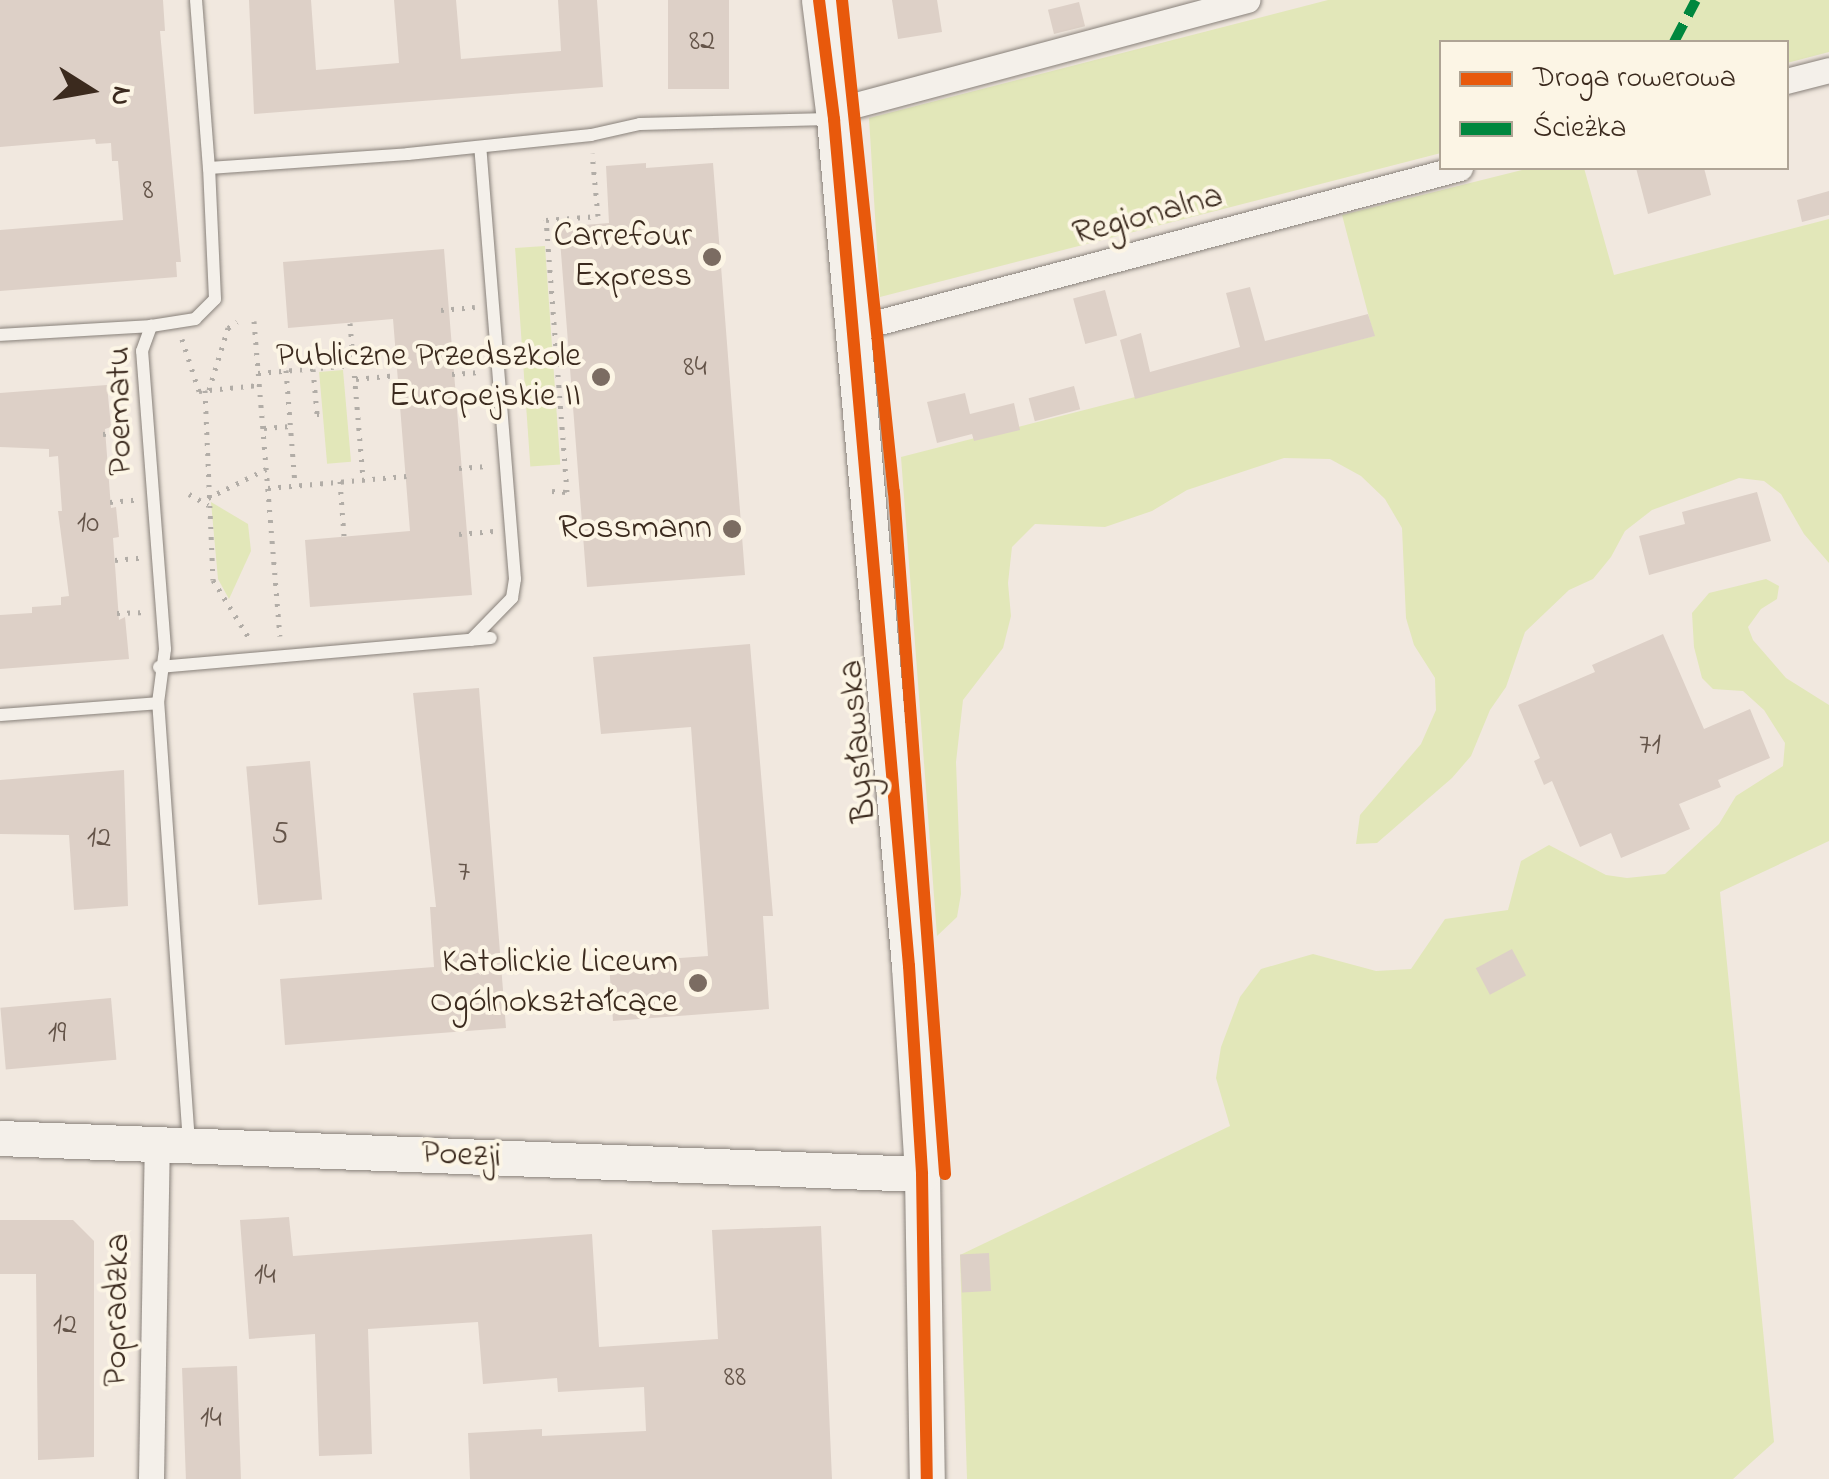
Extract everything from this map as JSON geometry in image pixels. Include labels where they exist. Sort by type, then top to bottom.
[{"type":"street","name":"Bysławska","points":[[819,0],[834,115],[909,966],[922,1174],[928,1479]]},
{"type":"street","points":[[834,115],[1248,0]]},
{"type":"street","points":[[1789,80],[1829,70]]},
{"type":"street","name":"Regionalna","points":[[854,330],[1453,170]]},
{"type":"street","name":"Poezji","points":[[0,1138],[922,1174]]},
{"type":"street","name":"Popradzka","points":[[151,1479],[173,1144]]},
{"type":"lane","name":"Poematu","points":[[173,1144],[158,703],[165,650],[142,351],[152,326],[195,319],[215,299],[196,0]]},
{"type":"lane","points":[[209,168],[591,135],[657,123],[745,125],[834,115]]},
{"type":"lane","points":[[471,640],[512,598],[516,579],[480,146]]},
{"type":"lane","points":[[0,335],[152,326]]},
{"type":"lane","points":[[160,667],[491,638]]},
{"type":"lane","points":[[0,715],[158,703]]},
{"type":"path","points":[[552,491],[567,492],[546,220],[598,216],[591,135]]},
{"type":"path","points":[[442,310],[493,306]]},
{"type":"path","points":[[254,320],[282,656]]},
{"type":"path","points":[[236,322],[228,328],[207,390],[208,502],[214,580],[262,658]]},
{"type":"path","points":[[350,323],[363,479]]},
{"type":"path","points":[[182,332],[183,352],[198,391],[259,384]]},
{"type":"path","points":[[258,373],[354,366]]},
{"type":"path","points":[[313,368],[316,414],[320,414]]},
{"type":"path","points":[[286,370],[295,485]]},
{"type":"path","points":[[355,379],[398,375]]},
{"type":"path","points":[[263,428],[291,426]]},
{"type":"path","points":[[104,434],[130,432]]},
{"type":"path","points":[[208,502],[266,469]]},
{"type":"path","points":[[268,488],[406,476]]},
{"type":"path","points":[[340,482],[344,536]]},
{"type":"path","points":[[189,494],[208,502]]},
{"type":"path","points":[[110,502],[135,500]]},
{"type":"path","points":[[459,534],[512,530]]},
{"type":"path","points":[[115,560],[140,558]]},
{"type":"path","points":[[117,614],[144,611]]},
{"type":"green space","points":[[1328,0],[1829,0],[1829,52],[1789,62],[1789,40],[1439,40],[1439,154],[880,297],[869,118]]},
{"type":"green space","points":[[1522,170],[1585,170],[1614,275],[1829,219],[1829,563],[1804,534],[1781,494],[1764,481],[1739,478],[1652,510],[1625,531],[1593,579],[1569,590],[1525,632],[1506,687],[1490,710],[1471,756],[1452,778],[1377,843],[1356,844],[1360,815],[1421,744],[1436,710],[1435,678],[1414,645],[1406,618],[1402,528],[1385,499],[1361,476],[1330,459],[1284,458],[1187,490],[1152,511],[1105,527],[1035,524],[1012,547],[1008,583],[1011,616],[1003,648],[963,700],[956,762],[961,894],[957,917],[937,936],[901,457],[1374,336],[1342,215]]},
{"type":"green space","points":[[545,246],[560,464],[530,467],[515,248]]},
{"type":"green space","points":[[343,370],[351,462],[327,464],[319,372]]},
{"type":"green space","points":[[211,502],[248,524],[251,551],[229,599],[218,579]]},
{"type":"green space","points":[[1766,579],[1779,586],[1777,599],[1761,609],[1748,627],[1753,640],[1786,678],[1829,705],[1829,841],[1720,892],[1774,1442],[1733,1479],[967,1479],[960,1255],[1230,1126],[1216,1078],[1221,1047],[1240,997],[1261,969],[1313,954],[1376,971],[1411,969],[1445,919],[1508,910],[1521,861],[1549,845],[1606,875],[1627,878],[1665,874],[1719,824],[1736,796],[1783,766],[1785,743],[1764,710],[1743,691],[1713,689],[1702,678],[1694,647],[1692,613],[1709,593]]},
{"type":"building","points":[[0,0],[163,0],[165,31],[160,31],[181,262],[176,262],[177,277],[0,291],[0,230],[123,220],[118,161],[112,161],[111,143],[96,144],[95,139],[0,147]]},
{"type":"building","points":[[249,0],[311,0],[316,70],[399,63],[394,0],[456,0],[461,59],[561,51],[558,0],[597,0],[603,87],[254,114]]},
{"type":"building","points":[[668,0],[729,0],[729,89],[668,89]]},
{"type":"building","points":[[892,0],[937,0],[942,32],[898,39]]},
{"type":"building","points":[[1079,2],[1085,26],[1054,34],[1048,10]]},
{"type":"building","points":[[646,163],[646,168],[713,163],[745,575],[587,587],[559,227],[609,223],[606,166]]},
{"type":"building","points":[[1637,170],[1705,170],[1711,195],[1648,214]]},
{"type":"building","points":[[1829,191],[1829,215],[1802,222],[1797,200]]},
{"type":"building","points":[[444,249],[472,595],[310,607],[305,540],[410,531],[393,319],[288,328],[283,262]]},
{"type":"building","points":[[1250,287],[1265,341],[1368,314],[1375,336],[1135,399],[1120,340],[1141,333],[1150,372],[1240,347],[1226,293]]},
{"type":"building","points":[[1105,290],[1117,335],[1085,344],[1073,299]]},
{"type":"building","points":[[107,385],[111,427],[105,429],[111,508],[116,507],[119,537],[113,538],[119,620],[125,617],[129,659],[0,669],[0,615],[32,613],[32,607],[61,605],[61,597],[69,596],[58,511],[62,511],[58,456],[49,457],[49,449],[0,447],[0,393]]},
{"type":"building","points":[[1074,386],[1080,409],[1035,421],[1029,398]]},
{"type":"building","points":[[965,393],[970,414],[1014,403],[1020,430],[974,441],[972,434],[937,443],[927,402]]},
{"type":"building","points":[[1757,492],[1771,541],[1649,575],[1639,536],[1685,524],[1682,512]]},
{"type":"building","points":[[1663,634],[1704,729],[1750,709],[1770,758],[1718,780],[1721,787],[1679,804],[1690,829],[1621,858],[1611,833],[1580,847],[1552,781],[1544,785],[1534,761],[1540,758],[1518,705],[1595,672],[1592,665]]},
{"type":"building","points":[[750,644],[773,916],[763,916],[769,1009],[613,1021],[609,963],[708,956],[691,727],[601,734],[593,657]]},
{"type":"building","points":[[479,688],[506,1028],[285,1045],[280,979],[434,967],[430,907],[436,907],[413,693]]},
{"type":"building","points":[[310,761],[322,899],[258,905],[246,767]]},
{"type":"building","points":[[124,770],[128,906],[74,910],[69,835],[0,834],[0,780]]},
{"type":"building","points":[[1512,949],[1526,975],[1490,995],[1476,968]]},
{"type":"building","points":[[111,998],[116,1060],[6,1069],[0,1008]]},
{"type":"building","points":[[289,1217],[293,1256],[592,1234],[599,1347],[718,1339],[712,1230],[821,1226],[832,1479],[470,1479],[468,1433],[542,1429],[542,1436],[646,1431],[644,1387],[558,1392],[557,1378],[483,1384],[478,1322],[368,1329],[372,1454],[319,1456],[315,1334],[249,1339],[240,1220]]},
{"type":"building","points":[[0,1220],[73,1220],[94,1241],[94,1457],[38,1460],[36,1274],[0,1274]]},
{"type":"building","points":[[989,1253],[991,1291],[962,1292],[960,1255]]},
{"type":"building","points":[[237,1366],[241,1479],[186,1479],[182,1368]]},
{"type":"marked path","points":[[1675,40],[1696,0]]},
{"type":"cycle path","points":[[819,0],[834,119],[909,966],[922,1174],[927,1479]]},
{"type":"cycle path","points":[[842,0],[894,492],[945,1174]]},
{"type":"place","name":"Carrefour Express","points":[[712,257]]},
{"type":"place","name":"Publiczne Przedszkole Europejskie II","points":[[601,377]]},
{"type":"place","name":"Rossmann","points":[[732,529]]},
{"type":"place","name":"Katolickie Liceum Ogólnokształcące","points":[[698,983]]}]
